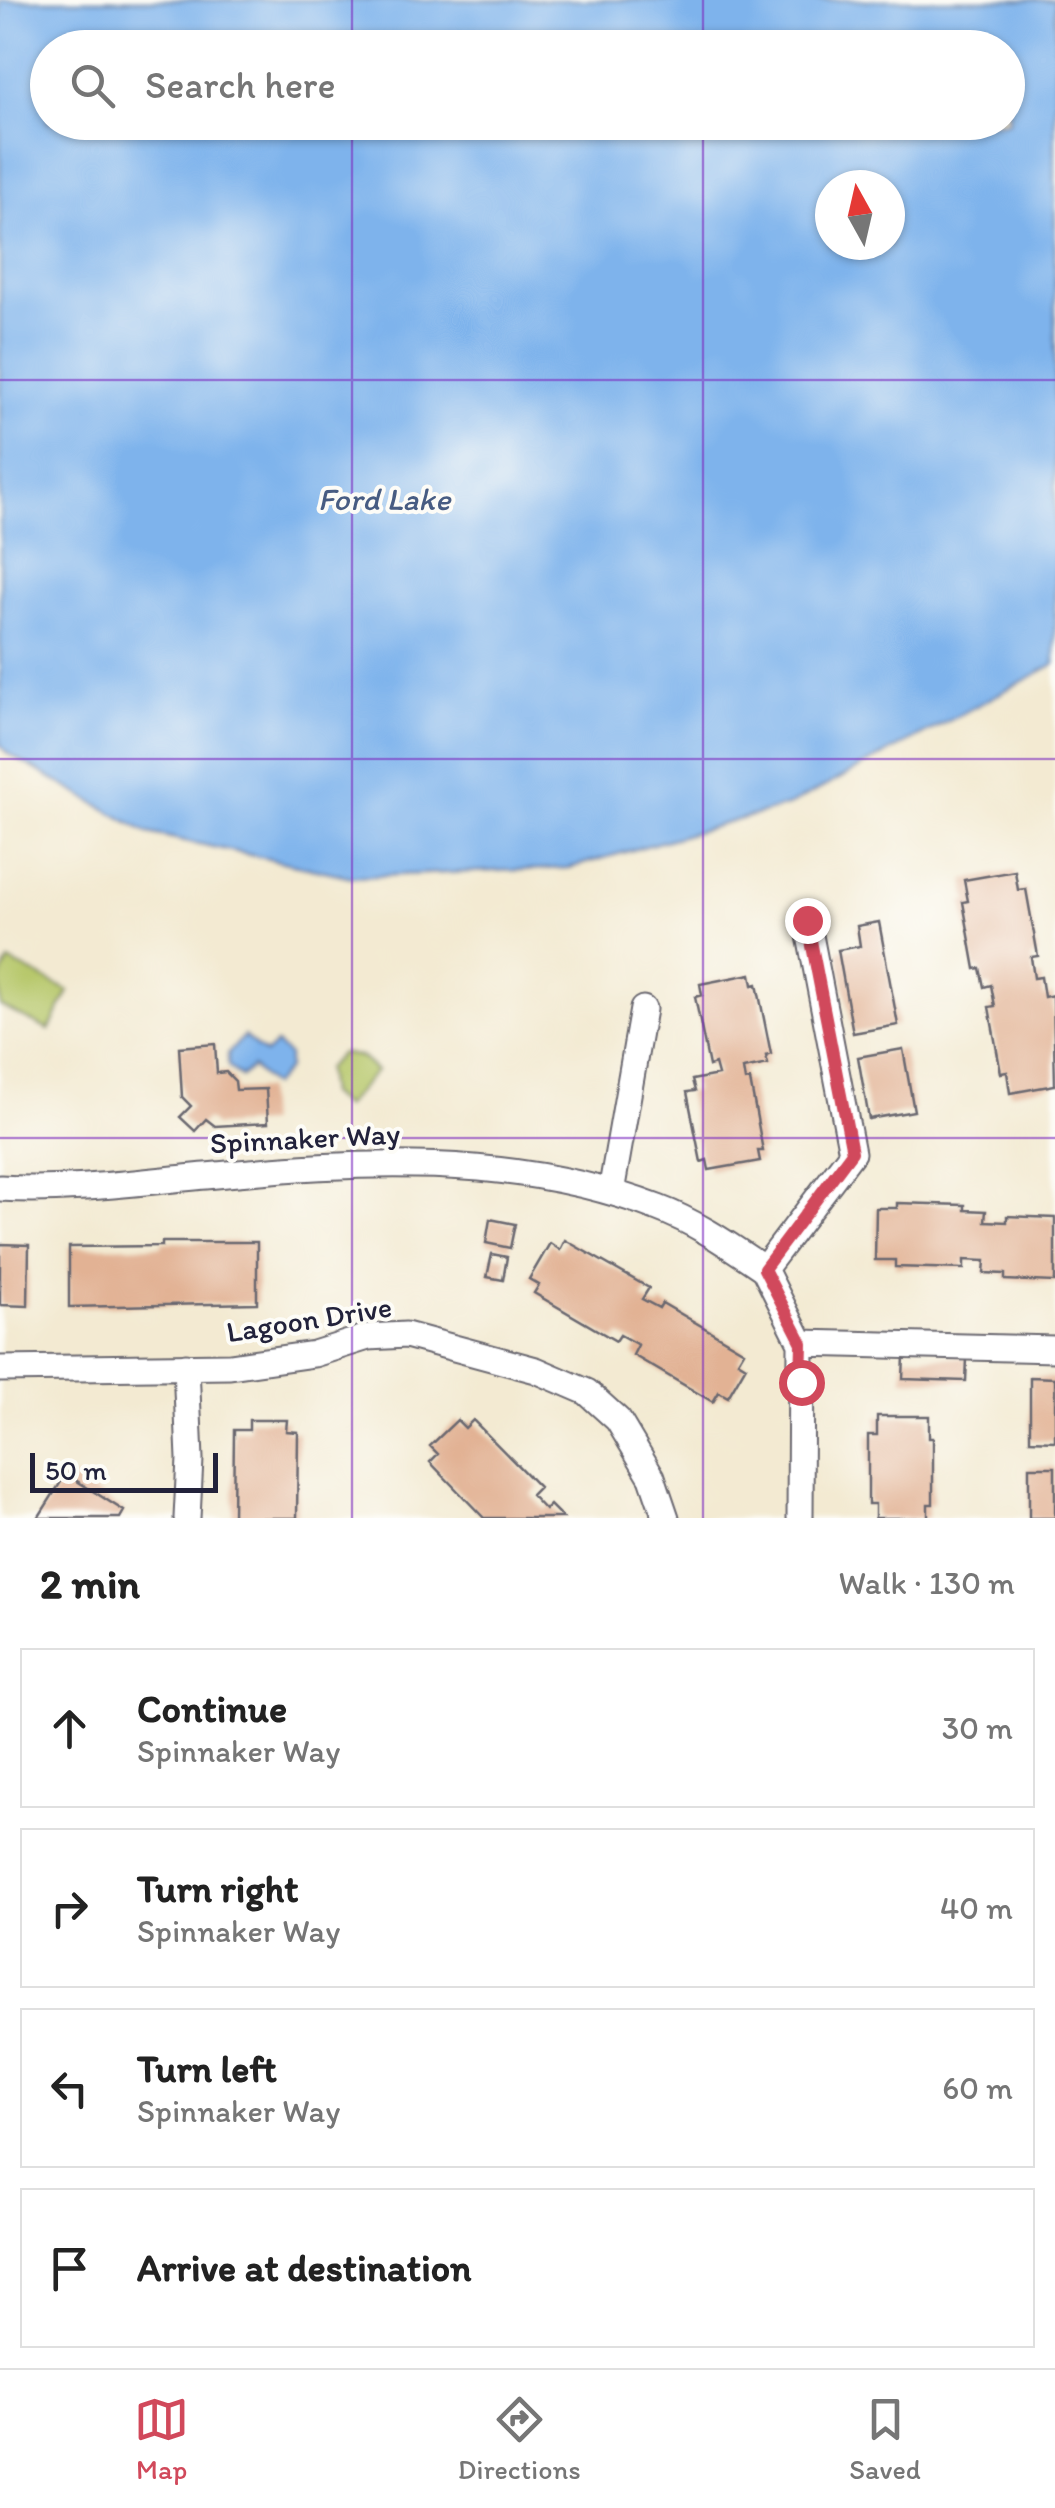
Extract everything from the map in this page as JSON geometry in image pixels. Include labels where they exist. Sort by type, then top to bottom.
[{"type":"street","points":[[764,1269],[852,1152],[807,920]]},
{"type":"street","points":[[611,1192],[644,1009]]},
{"type":"street","name":"Spinnaker Way","points":[[0,1188],[83,1188],[310,1166],[435,1163],[501,1168],[611,1192],[660,1208],[706,1231],[764,1269],[802,1343],[800,1518]]},
{"type":"street","name":"Lagoon Drive","points":[[0,1369],[230,1366],[314,1354],[368,1338],[406,1334],[536,1370],[587,1392],[618,1420],[652,1477],[666,1518]]},
{"type":"street","points":[[802,1343],[1055,1349]]},
{"type":"street","points":[[186,1366],[190,1459],[187,1518]]},
{"type":"green space","points":[[9,961],[69,991],[49,1030],[0,1006],[0,979]]},
{"type":"green space","points":[[341,1053],[361,1057],[376,1071],[344,1107],[329,1094],[326,1069]]},
{"type":"water","name":"Ford Lake","points":[[0,0],[1055,0],[1055,664],[790,805],[569,868],[352,877],[148,833],[7,753],[0,744]]},
{"type":"water","points":[[244,1036],[265,1054],[276,1044],[288,1055],[288,1068],[272,1086],[252,1067],[241,1077],[228,1066],[228,1054]]},
{"type":"building","points":[[1015,871],[1018,890],[1026,889],[1038,956],[1031,957],[1034,978],[1041,977],[1044,997],[1053,995],[1055,1085],[1010,1093],[1007,1072],[1001,1073],[989,1007],[995,1006],[991,985],[984,987],[980,968],[975,969],[963,902],[968,901],[964,880]]},
{"type":"building","points":[[879,922],[898,1025],[853,1033],[838,950],[860,946],[857,926]]},
{"type":"building","points":[[751,974],[753,985],[757,984],[771,1054],[766,1056],[768,1064],[743,1069],[745,1081],[750,1080],[763,1151],[758,1151],[760,1161],[709,1170],[707,1160],[701,1162],[687,1092],[695,1091],[692,1080],[718,1075],[715,1064],[709,1066],[695,997],[702,995],[700,984]]},
{"type":"building","points":[[215,1044],[217,1073],[226,1072],[235,1081],[236,1090],[266,1089],[268,1123],[215,1126],[206,1119],[195,1131],[180,1117],[191,1106],[182,1097],[179,1047]]},
{"type":"building","points":[[903,1049],[914,1111],[869,1119],[858,1057]]},
{"type":"building","points":[[897,1203],[965,1205],[965,1210],[986,1211],[985,1221],[1007,1222],[1007,1216],[1055,1218],[1055,1282],[1005,1280],[1005,1274],[984,1273],[985,1261],[964,1260],[964,1269],[895,1267],[895,1260],[875,1260],[876,1208],[897,1208]]},
{"type":"building","points":[[490,1219],[515,1224],[510,1248],[486,1243]]},
{"type":"building","points":[[565,1240],[649,1288],[642,1299],[659,1308],[662,1303],[744,1351],[738,1361],[746,1366],[728,1397],[719,1392],[713,1402],[633,1355],[638,1345],[620,1335],[616,1341],[534,1293],[539,1285],[529,1279],[550,1243],[560,1250]]},
{"type":"building","points":[[162,1242],[257,1242],[257,1303],[69,1307],[69,1247],[162,1246]]},
{"type":"building","points":[[0,1244],[29,1245],[28,1306],[0,1305]]},
{"type":"building","points":[[492,1254],[507,1257],[503,1280],[487,1277]]},
{"type":"building","points":[[904,1356],[967,1358],[966,1381],[903,1379]]},
{"type":"building","points":[[1030,1377],[1055,1378],[1055,1441],[1030,1440]]},
{"type":"building","points":[[877,1416],[929,1416],[933,1504],[928,1504],[928,1518],[875,1518],[875,1504],[868,1504],[868,1435],[877,1435]]},
{"type":"building","points":[[249,1420],[287,1420],[286,1431],[298,1432],[297,1518],[233,1518],[234,1430],[249,1430]]},
{"type":"building","points":[[457,1420],[465,1428],[473,1420],[539,1487],[531,1495],[545,1510],[550,1505],[563,1518],[484,1518],[430,1462],[438,1454],[430,1446]]},
{"type":"building","points":[[1029,1467],[1055,1467],[1055,1518],[1029,1518]]},
{"type":"building","points":[[66,1474],[124,1511],[120,1518],[38,1518]]},
{"type":"route","points":[[801,1382],[802,1343],[764,1269],[852,1152],[807,920]]}]
